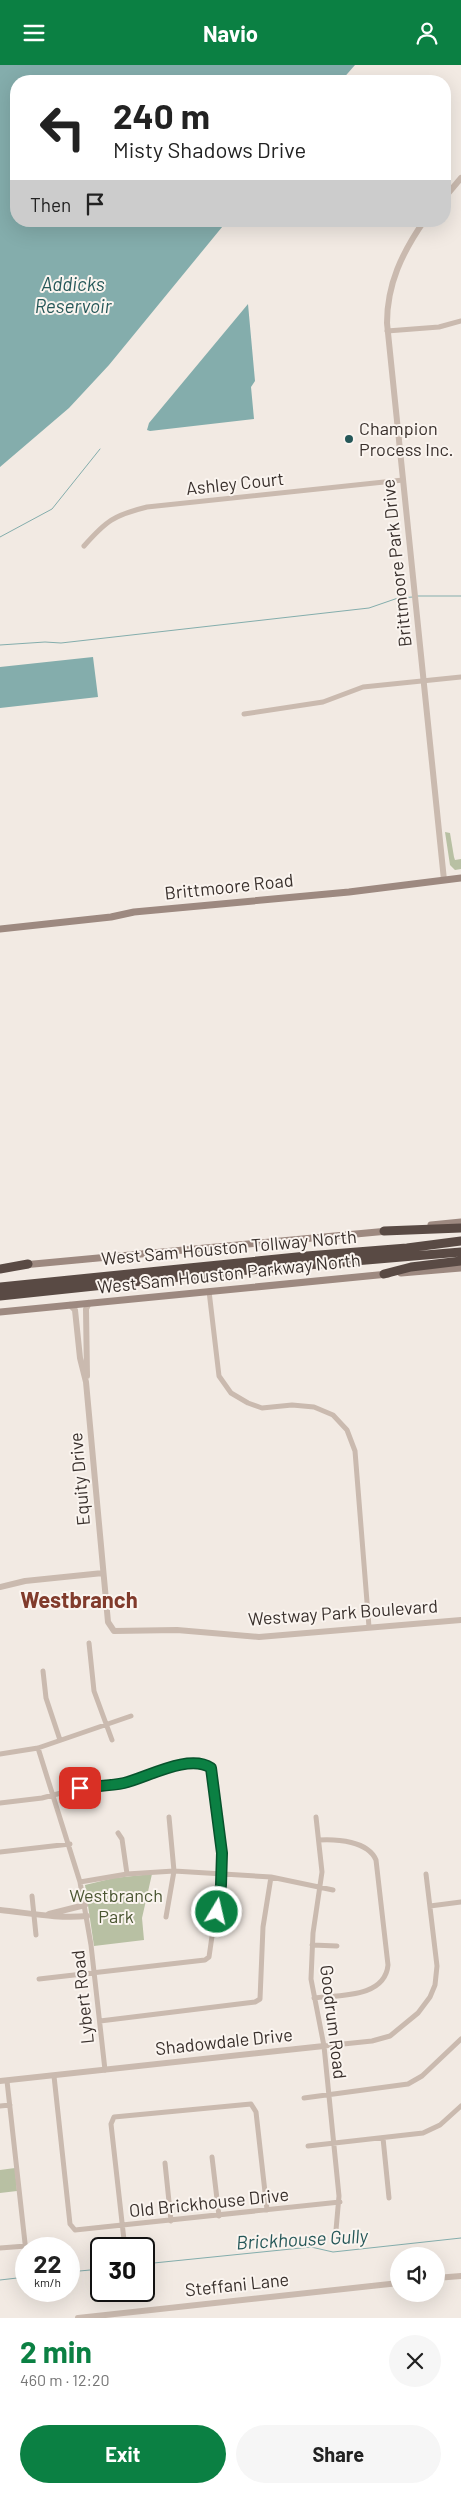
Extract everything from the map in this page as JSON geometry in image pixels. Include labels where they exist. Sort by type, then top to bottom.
[{"type":"highway","points":[[384,1231],[461,1228]]},
{"type":"highway","name":"West Sam Houston Tollway North","points":[[0,1287],[307,1256],[407,1248],[461,1241]]},
{"type":"highway","name":"West Sam Houston Tollway North","points":[[0,1296],[230,1271],[461,1252]]},
{"type":"highway","points":[[384,1274],[411,1267],[461,1261]]},
{"type":"highway","points":[[0,1268],[28,1264]]},
{"type":"main road","name":"Brittmoore Road","points":[[0,929],[111,917],[153,910],[461,878]]},
{"type":"main road","name":"West Sam Houston Parkway North","points":[[28,1264],[384,1231],[461,1222]]},
{"type":"main road","name":"West Sam Houston Parkway North","points":[[0,1312],[461,1268]]},
{"type":"street","points":[[451,190],[461,178]]},
{"type":"street","name":"Brittmoore Park Drive","points":[[420,227],[406,247],[393,279],[387,314],[402,480],[416,593],[444,880]]},
{"type":"street","points":[[388,331],[439,327],[461,321]]},
{"type":"street","name":"Ashley Court","points":[[84,546],[103,524],[123,513],[147,507],[402,480]]},
{"type":"street","points":[[244,714],[323,702],[362,687],[461,677]]},
{"type":"street","points":[[209,1291],[219,1376],[231,1393],[248,1403],[262,1408],[292,1405],[314,1407],[333,1415],[346,1430],[355,1451],[369,1627]]},
{"type":"street","name":"Equity Drive","points":[[86,1382],[88,1357],[86,1309],[89,1303]]},
{"type":"street","name":"Equity Drive","points":[[70,1305],[75,1310],[80,1358],[86,1382],[103,1573]]},
{"type":"street","points":[[2,1586],[25,1581],[103,1573]]},
{"type":"street","name":"Westway Park Boulevard","points":[[103,1573],[108,1621],[114,1631],[187,1631],[259,1637],[461,1620]]},
{"type":"street","points":[[89,1643],[94,1691],[112,1740]]},
{"type":"street","points":[[42,1671],[46,1698],[60,1740]]},
{"type":"street","points":[[0,1754],[38,1748],[131,1716]]},
{"type":"street","name":"Lybert Road","points":[[38,1748],[70,1843],[85,1905],[105,2069]]},
{"type":"street","points":[[0,1803],[53,1795],[80,1788],[125,1783],[170,1767],[198,1764],[211,1768],[222,1853],[221,1874],[209,1957],[205,1960],[39,1979]]},
{"type":"street","points":[[166,1917],[174,1871],[170,1817]]},
{"type":"street","name":"Goodrum Road","points":[[316,1817],[319,1839],[320,1888],[312,1945],[311,1979],[324,2047],[340,2203],[336,2230]]},
{"type":"street","points":[[118,1833],[122,1839],[127,1873]]},
{"type":"street","points":[[314,1998],[361,1993],[373,1988],[385,1976],[388,1965],[374,1854],[366,1847],[339,1840],[319,1839]]},
{"type":"street","points":[[0,1852],[70,1843]]},
{"type":"street","points":[[80,1882],[127,1873],[174,1871],[271,1877],[332,1890]]},
{"type":"street","points":[[426,1874],[430,1906],[461,1902]]},
{"type":"street","points":[[100,2021],[255,2002],[260,1999],[263,1927],[271,1877]]},
{"type":"street","points":[[32,1896],[36,1935]]},
{"type":"street","points":[[49,1914],[85,1905]]},
{"type":"street","name":"Shadowdale Drive","points":[[4,2081],[324,2047],[372,2041],[390,2036],[418,2013],[432,1993],[437,1966],[430,1906]]},
{"type":"street","points":[[0,1909],[49,1914],[59,1917],[87,1916]]},
{"type":"street","points":[[312,1945],[337,1946]]},
{"type":"street","points":[[304,2098],[408,2084],[422,2076],[461,2039]]},
{"type":"street","name":"Old Brickhouse Drive","points":[[54,2076],[70,2224],[75,2230],[81,2231],[340,2203]]},
{"type":"street","points":[[4,2081],[10,2105],[25,2237]]},
{"type":"street","points":[[123,2237],[112,2119],[248,2103],[253,2106],[256,2112],[267,2210]]},
{"type":"street","points":[[0,2106],[10,2105]]},
{"type":"street","points":[[308,2146],[423,2133],[432,2130],[461,2106]]},
{"type":"street","points":[[382,2138],[388,2198]]},
{"type":"street","points":[[212,2157],[219,2216]]},
{"type":"street","points":[[164,2163],[171,2221]]},
{"type":"street","points":[[0,2249],[15,2249]]},
{"type":"street","points":[[445,2277],[461,2276]]},
{"type":"street","name":"Steffani Lane","points":[[78,2318],[390,2284]]},
{"type":"green space","points":[[445,832],[450,833],[454,857],[455,860],[461,859],[461,869],[455,870],[450,865]]},
{"type":"green space","name":"Westbranch Park","points":[[152,1874],[142,1918],[144,1940],[94,1946],[85,1885],[114,1878]]},
{"type":"green space","points":[[15,2168],[17,2191],[0,2193],[0,2170]]},
{"type":"water","name":"Addicks Reservoir","points":[[0,65],[355,65],[346,75],[10,75],[10,227],[222,227],[109,365],[69,408],[0,467]]},
{"type":"water","points":[[248,304],[255,381],[251,387],[254,419],[147,430],[149,423]]},
{"type":"water","points":[[93,657],[98,697],[0,708],[0,667]]},
{"type":"waterway","points":[[0,537],[52,509],[100,449]]},
{"type":"waterway","points":[[417,596],[461,596]]},
{"type":"waterway","points":[[0,645],[45,642],[61,643],[369,608],[398,598],[413,597]]},
{"type":"waterway","name":"Brickhouse Gully","points":[[155,2263],[311,2247],[333,2252],[461,2238]]},
{"type":"waterway","name":"Brickhouse Gully","points":[[80,2271],[90,2270]]},
{"type":"waterway","name":"Brickhouse Gully","points":[[0,2280],[15,2278]]},
{"type":"place","name":"Champion Process Inc.","points":[[349,439]]},
{"type":"district","name":"Westbranch","points":[[79,1600]]},
{"type":"route","points":[[80,1788],[125,1783],[170,1767],[198,1764],[211,1768],[222,1853],[221,1885],[217,1912]]}]
